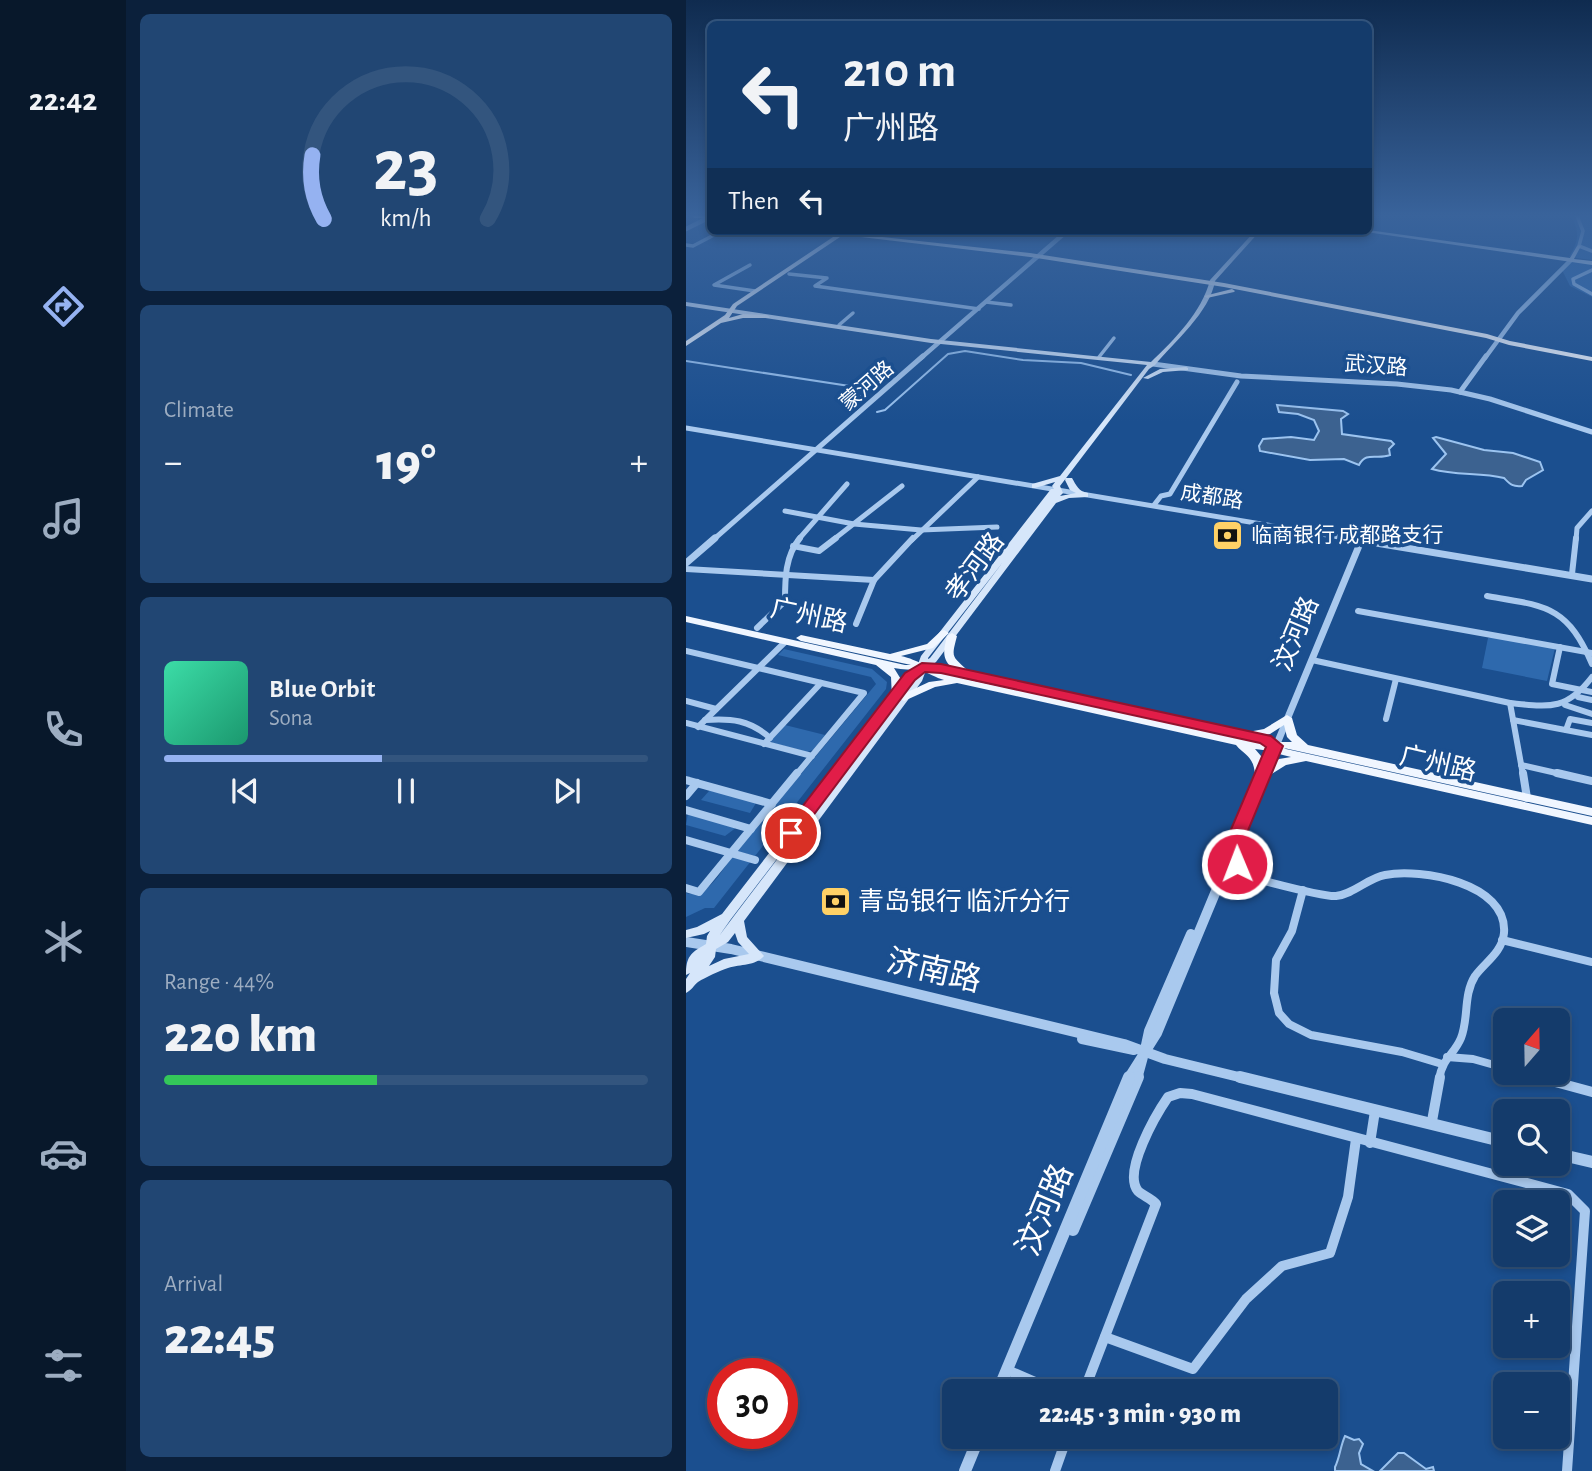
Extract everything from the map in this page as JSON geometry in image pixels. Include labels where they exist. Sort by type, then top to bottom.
[{"type":"highway","points":[[1192,285],[1205,295],[1244,292]]},
{"type":"highway","points":[[1214,285],[1498,340]]},
{"type":"highway","points":[[1214,285],[1592,358]]},
{"type":"main road","points":[[686,344],[765,285]]},
{"type":"main road","points":[[686,336],[717,315],[743,306],[774,285]]},
{"type":"main road","points":[[1057,490],[1214,285]]},
{"type":"main road","name":"武汉路","points":[[686,305],[942,342],[1153,364]]},
{"type":"main road","name":"武汉路","points":[[730,311],[1030,354],[1153,364]]},
{"type":"main road","points":[[710,327],[735,317],[767,317]]},
{"type":"main road","points":[[1124,359],[1163,351]]},
{"type":"main road","points":[[1163,351],[1170,361],[1185,369]]},
{"type":"main road","points":[[1114,360],[1136,368],[1143,377]]},
{"type":"main road","points":[[1143,377],[1162,370],[1185,369]]},
{"type":"main road","points":[[1032,486],[1066,479]]},
{"type":"main road","points":[[1066,479],[1073,488],[1083,494]]},
{"type":"main road","points":[[1032,486],[1042,492],[1049,501],[1083,494]]},
{"type":"main road","name":"孝河路","points":[[688,980],[709,957],[711,946],[724,939],[733,918],[900,697],[919,678],[922,668],[933,660],[948,634],[1049,501],[1059,493],[1057,490]]},
{"type":"main road","name":"广州路","points":[[686,612],[874,657],[905,668],[922,668],[936,675],[973,679],[1225,735],[1263,747],[1275,746],[1283,752],[1313,754],[1592,812]]},
{"type":"main road","name":"广州路","points":[[686,619],[785,642],[874,657]]},
{"type":"main road","points":[[874,657],[914,652],[930,646],[948,634]]},
{"type":"main road","points":[[948,634],[950,661],[973,679]]},
{"type":"main road","points":[[874,657],[896,675],[900,697],[933,684],[973,679]]},
{"type":"main road","points":[[1225,735],[1266,732],[1287,718],[1292,737],[1313,754]]},
{"type":"main road","points":[[1225,735],[1255,755],[1262,774],[1283,762],[1313,754]]},
{"type":"main road","name":"广州路","points":[[1313,754],[1592,821]]},
{"type":"main road","points":[[686,938],[733,918],[742,939],[756,957],[724,964],[688,980]]},
{"type":"street","points":[[715,285],[755,291]]},
{"type":"street","points":[[817,285],[815,286],[978,309]]},
{"type":"street","name":"蒙河路","points":[[686,566],[1006,285]]},
{"type":"street","points":[[1460,392],[1518,313],[1546,285]]},
{"type":"street","points":[[1575,285],[1592,295]]},
{"type":"street","points":[[986,302],[1011,305]]},
{"type":"street","points":[[839,326],[853,313]]},
{"type":"street","points":[[1099,357],[1114,338]]},
{"type":"street","name":"武汉路","points":[[1153,364],[1241,376],[1397,384],[1460,392],[1530,411],[1592,432]]},
{"type":"street","points":[[1154,505],[1161,496],[1170,494],[1237,382]]},
{"type":"street","name":"成都路","points":[[686,428],[1032,486]]},
{"type":"street","name":"成都路","points":[[818,450],[1592,578]]},
{"type":"street","points":[[856,624],[874,580],[921,530],[978,477]]},
{"type":"street","points":[[757,628],[785,601],[785,573],[793,546],[847,484]]},
{"type":"street","points":[[793,546],[819,551],[902,486]]},
{"type":"street","name":"成都路","points":[[1083,494],[1592,578]]},
{"type":"street","points":[[785,511],[854,524],[921,530],[997,527]]},
{"type":"street","points":[[1572,573],[1577,528],[1592,511]]},
{"type":"street","name":"汶河路","points":[[1009,1379],[1141,1070],[1149,1031],[1275,746],[1361,541]]},
{"type":"street","points":[[686,566],[874,580]]},
{"type":"street","points":[[1487,596],[1550,608],[1573,625],[1590,653],[1592,664]]},
{"type":"street","points":[[1358,611],[1590,653]]},
{"type":"street","points":[[698,727],[785,642]]},
{"type":"street","points":[[1560,647],[1552,684],[1592,700]]},
{"type":"street","points":[[686,652],[864,693],[699,892],[686,888]]},
{"type":"street","points":[[1312,660],[1510,703],[1565,705],[1592,714]]},
{"type":"street","points":[[1565,705],[1580,694],[1592,677]]},
{"type":"street","points":[[1386,719],[1396,678]]},
{"type":"street","points":[[767,741],[821,683]]},
{"type":"street","points":[[1580,694],[1592,692]]},
{"type":"street","points":[[686,701],[716,709]]},
{"type":"street","points":[[1510,703],[1527,798]]},
{"type":"street","points":[[705,720],[729,718],[757,725],[767,741]]},
{"type":"street","points":[[1566,730],[1570,719],[1592,723]]},
{"type":"street","points":[[1513,720],[1592,735]]},
{"type":"street","points":[[686,723],[767,741],[812,756]]},
{"type":"street","points":[[1521,765],[1592,781]]},
{"type":"street","name":"汶河路","points":[[1003,1379],[1133,1068],[1157,1033],[1262,774]]},
{"type":"street","points":[[686,780],[772,804]]},
{"type":"street","points":[[686,796],[697,783]]},
{"type":"street","points":[[686,810],[751,829]]},
{"type":"street","points":[[686,841],[755,860]]},
{"type":"street","points":[[1227,860],[1247,870],[1248,877]]},
{"type":"street","points":[[1219,881],[1234,883],[1248,877],[1336,896],[1383,875],[1422,874],[1454,880],[1485,894],[1503,917],[1504,935],[1493,958],[1476,975],[1468,991],[1461,1038],[1445,1060],[1432,1121]]},
{"type":"street","points":[[1303,890],[1292,931],[1276,960],[1274,993],[1279,1013],[1289,1024],[1311,1035],[1445,1060],[1473,1059],[1493,1065]]},
{"type":"street","name":"济南路","points":[[686,938],[1125,1044],[1165,1059],[1375,1111],[1493,1137]]},
{"type":"street","points":[[1502,940],[1592,962]]},
{"type":"street","name":"济南路","points":[[1144,1051],[1493,1137]]},
{"type":"street","points":[[1566,1085],[1592,1092]]},
{"type":"street","points":[[1089,1379],[1156,1204],[1137,1191],[1132,1178],[1152,1123],[1168,1097],[1180,1093],[1192,1094],[1568,1194],[1585,1211],[1567,1471]]},
{"type":"street","points":[[1370,1143],[1375,1111]]},
{"type":"street","points":[[1105,1337],[1193,1369],[1246,1298],[1282,1266],[1330,1253],[1352,1183],[1356,1139]]},
{"type":"street","points":[[1570,1156],[1592,1161]]},
{"type":"street","points":[[1012,1372],[1028,1379]]},
{"type":"street","points":[[964,1471],[974,1449]]},
{"type":"street","points":[[971,1471],[980,1449]]},
{"type":"street","points":[[1055,1471],[1063,1449]]},
{"type":"shaded area","points":[[1592,285],[1592,297],[1570,286]]},
{"type":"shaded area","points":[[1277,405],[1343,411],[1348,414],[1341,419],[1342,434],[1391,441],[1394,444],[1389,449],[1390,455],[1368,457],[1359,465],[1344,459],[1310,460],[1260,451],[1259,446],[1263,439],[1291,437],[1314,440],[1319,431],[1314,420],[1298,414],[1279,412]]},
{"type":"shaded area","points":[[1433,438],[1484,450],[1513,453],[1540,462],[1543,470],[1519,486],[1495,476],[1432,469],[1446,454]]},
{"type":"shaded area","points":[[1499,637],[1555,648],[1547,681],[1482,668],[1488,638]]},
{"type":"shaded area","points":[[784,649],[872,669],[887,682],[886,689],[755,856],[737,851],[876,684],[871,677],[778,655]]},
{"type":"shaded area","points":[[785,725],[825,735],[813,750],[807,752],[770,741]]},
{"type":"shaded area","points":[[710,790],[756,803],[750,813],[701,800]]},
{"type":"shaded area","points":[[688,813],[737,827],[725,836],[686,825]]},
{"type":"shaded area","points":[[733,856],[751,861],[714,908],[705,908],[686,917],[686,893],[694,894],[707,888]]},
{"type":"shaded area","points":[[1345,1436],[1359,1439],[1363,1444],[1359,1453],[1361,1464],[1373,1471],[1335,1471]]},
{"type":"shaded area","points":[[1398,1453],[1404,1453],[1426,1469],[1433,1467],[1434,1471],[1380,1471]]},
{"type":"waterway","points":[[877,412],[885,410],[948,354],[965,351],[1023,360],[1081,363],[1131,375]]},
{"type":"waterway","points":[[686,361],[869,389],[848,408]]},
{"type":"place","name":"临商银行 成都路支行","points":[[1228,535]]},
{"type":"place","name":"青岛银行 临沂分行","points":[[835,902]]},
{"type":"route","points":[[791,833],[910,677],[922,668],[941,668],[1266,739],[1275,746],[1227,860],[1237,864]]}]
